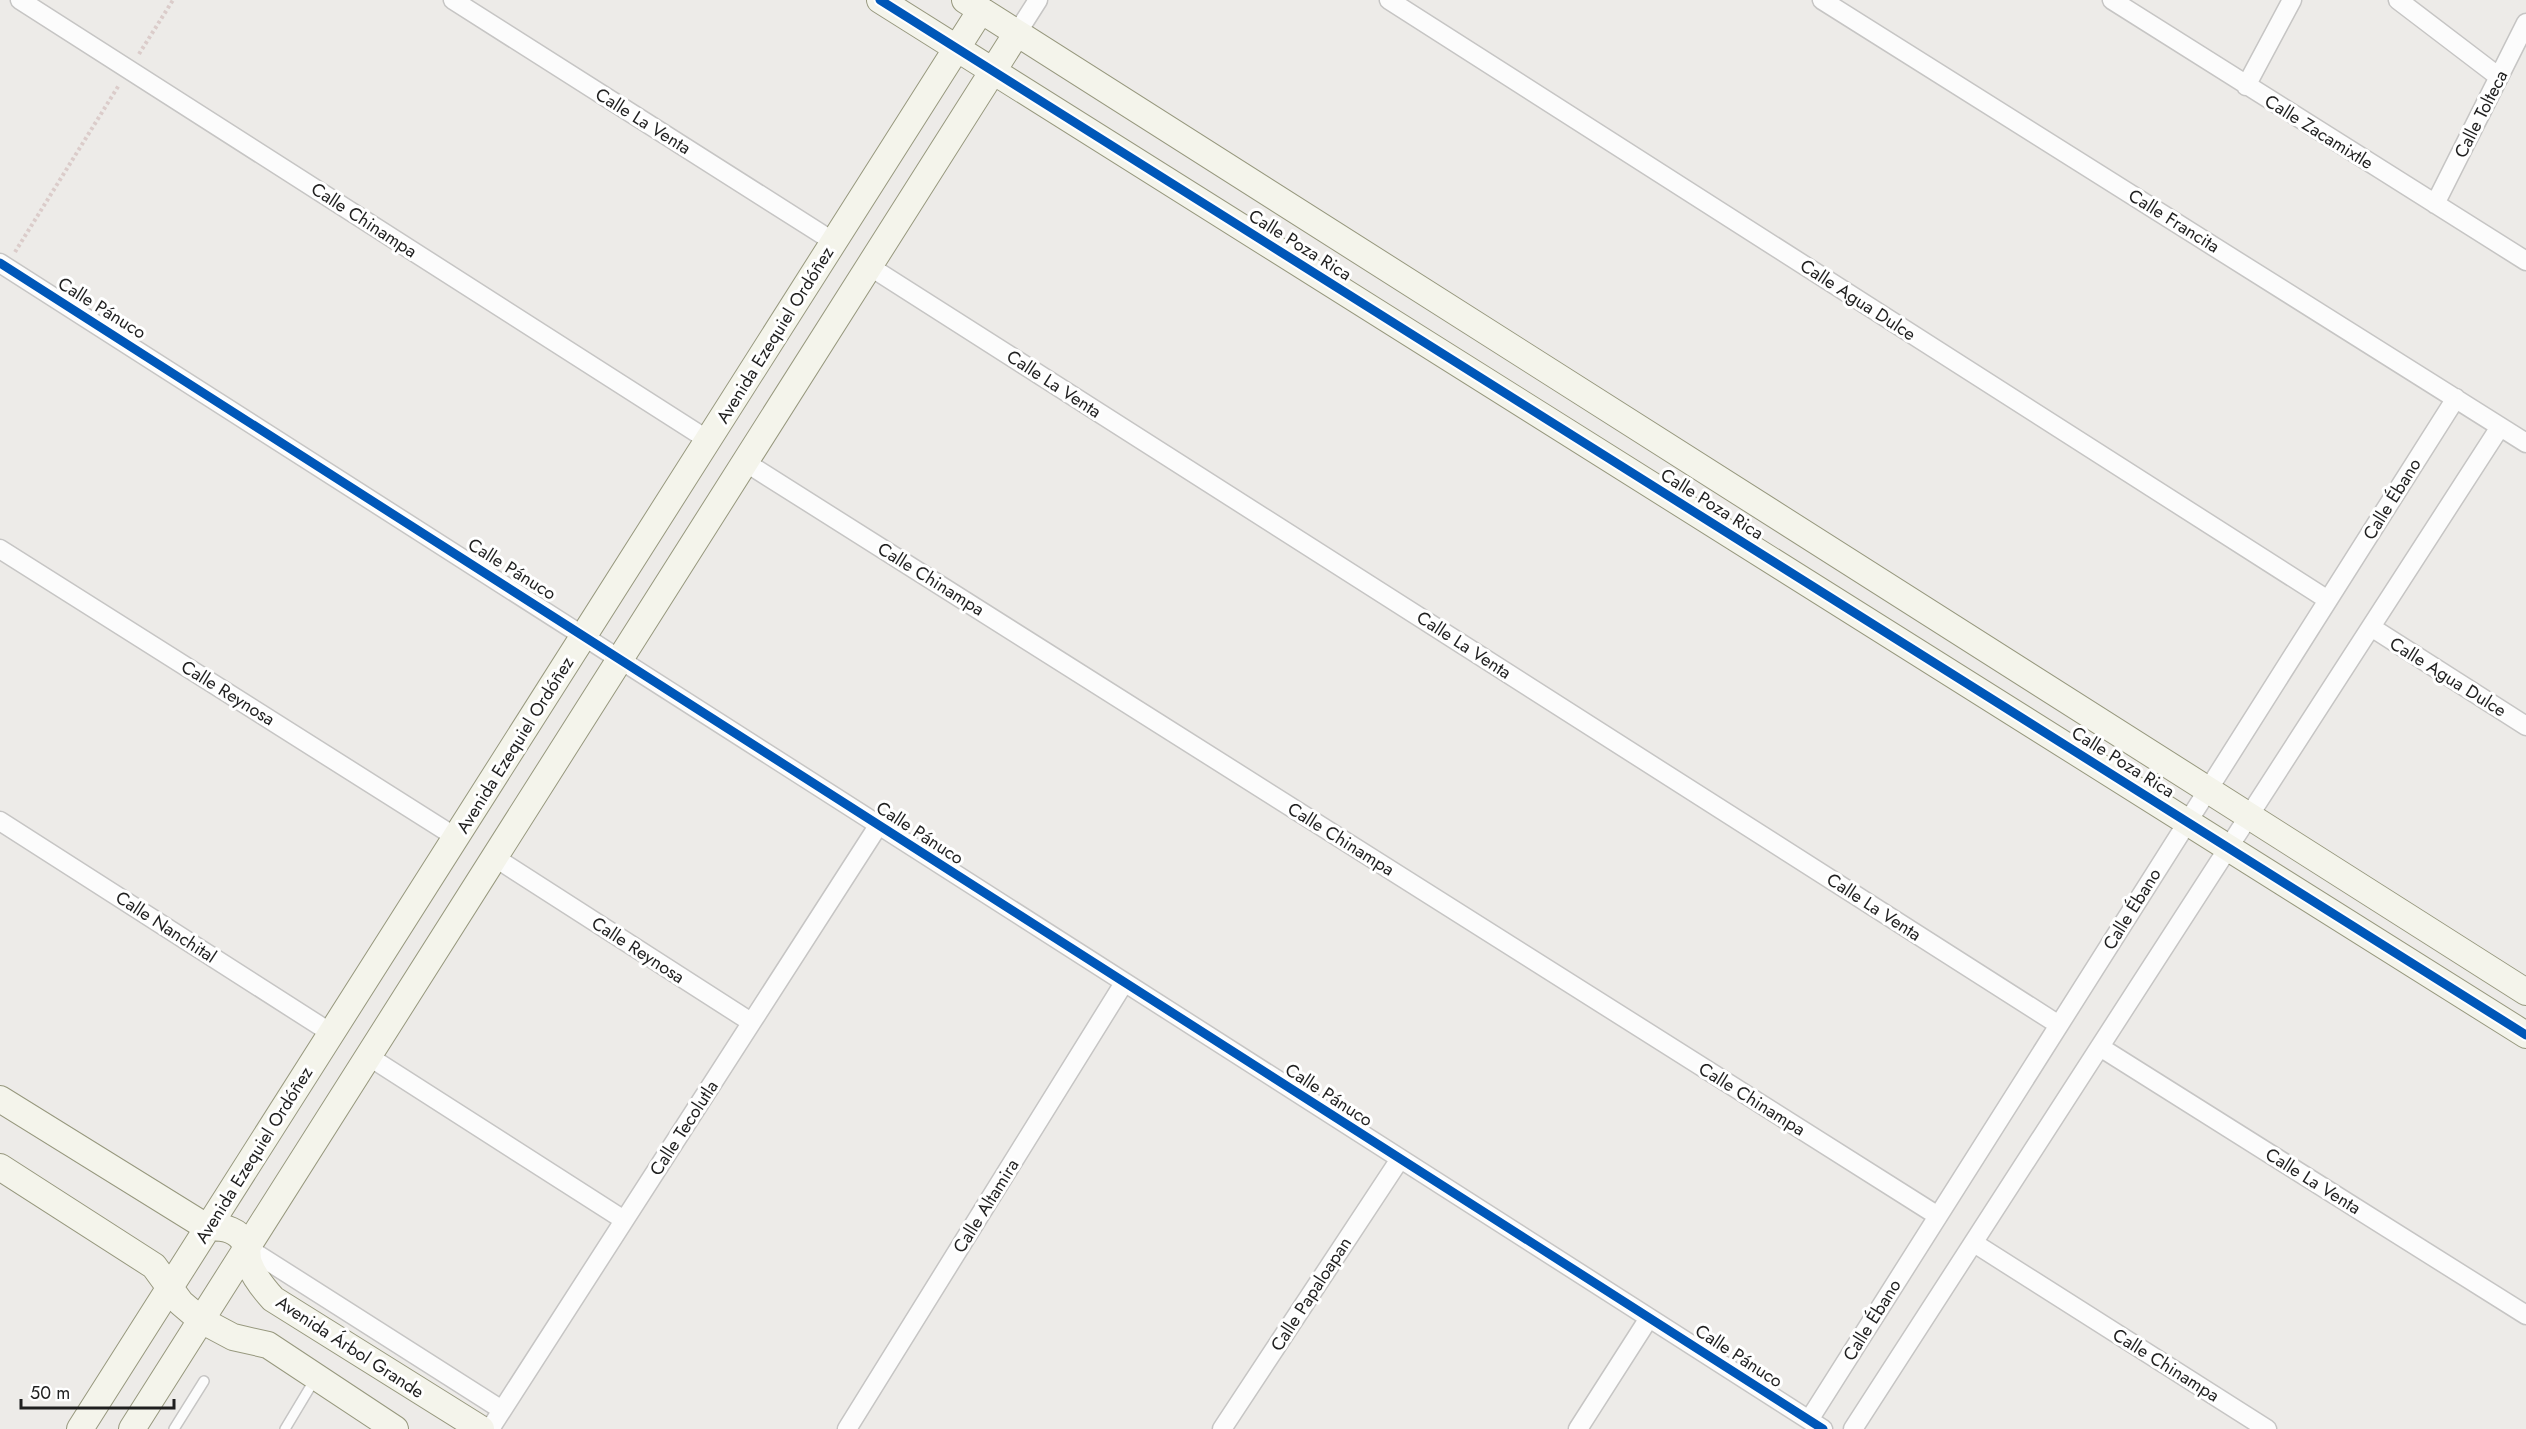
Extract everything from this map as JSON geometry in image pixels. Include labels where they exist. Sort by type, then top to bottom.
[{"type":"street","name":"Calle Chinampa","points":[[20,0],[708,440]]},
{"type":"street","name":"Calle La Venta","points":[[453,0],[834,242]]},
{"type":"street","name":"Calle Poza Rica","points":[[880,0],[2526,1035]]},
{"type":"street","points":[[132,1429],[1038,0]]},
{"type":"street","name":"Calle Agua Dulce","points":[[1389,0],[2328,600]]},
{"type":"street","name":"Calle Francita","points":[[1822,0],[2526,443]]},
{"type":"street","points":[[2246,86],[2292,0]]},
{"type":"street","points":[[2398,0],[2499,77]]},
{"type":"street","name":"Calle Zacamixtle","points":[[2116,1],[2246,86],[2526,261]]},
{"type":"street","name":"Avenida Ezequiel Ordóñez","points":[[80,1429],[957,48],[978,3]]},
{"type":"street","name":"Calle Poza Rica","points":[[978,3],[1017,33],[2526,992]]},
{"type":"street","name":"Calle Tolteca","points":[[2434,204],[2526,23]]},
{"type":"street","name":"Calle Pánuco","points":[[3,265],[1816,1424]]},
{"type":"street","name":"Calle La Venta","points":[[869,266],[2059,1025]]},
{"type":"street","points":[[1536,413],[1544,392],[1563,380]]},
{"type":"street","name":"Calle Ébano","points":[[1816,1424],[1938,1216],[2456,398]]},
{"type":"street","points":[[1609,458],[1626,445],[1633,425]]},
{"type":"street","points":[[1853,1429],[2500,427]]},
{"type":"street","name":"Calle Chinampa","points":[[745,462],[1938,1216]]},
{"type":"street","name":"Calle Reynosa","points":[[0,549],[457,838]]},
{"type":"street","name":"Calle Agua Dulce","points":[[2371,627],[2526,726]]},
{"type":"street","name":"Calle Nanchital","points":[[0,821],[332,1033]]},
{"type":"street","name":"Calle Tecolutla","points":[[490,1429],[878,826]]},
{"type":"street","name":"Calle Reynosa","points":[[494,857],[752,1022]]},
{"type":"street","name":"Calle Altamira","points":[[847,1429],[1124,983]]},
{"type":"street","name":"Calle La Venta","points":[[2100,1047],[2526,1315]]},
{"type":"street","points":[[368,1056],[624,1220]]},
{"type":"street","name":"Avenida Árbol Grande","points":[[0,1099],[208,1228],[222,1226],[238,1234],[246,1247],[248,1262],[253,1272],[273,1299],[481,1429]]},
{"type":"street","name":"Calle Papaloapan","points":[[1222,1429],[1400,1159]]},
{"type":"street","points":[[0,1167],[154,1266],[181,1303],[201,1320],[233,1337],[268,1345],[395,1429]]},
{"type":"street","name":"Calle Chinampa","points":[[1974,1243],[2267,1429]]},
{"type":"street","points":[[246,1247],[502,1410]]},
{"type":"street","points":[[1578,1429],[1649,1318]]},
{"type":"lane","points":[[285,1429],[316,1377]]},
{"type":"lane","points":[[174,1429],[204,1381]]},
{"type":"path","points":[[3,265],[173,0]]},
{"type":"cycle path","points":[[880,0],[2526,1035]]},
{"type":"cycle path","points":[[0,263],[1823,1429]]}]
